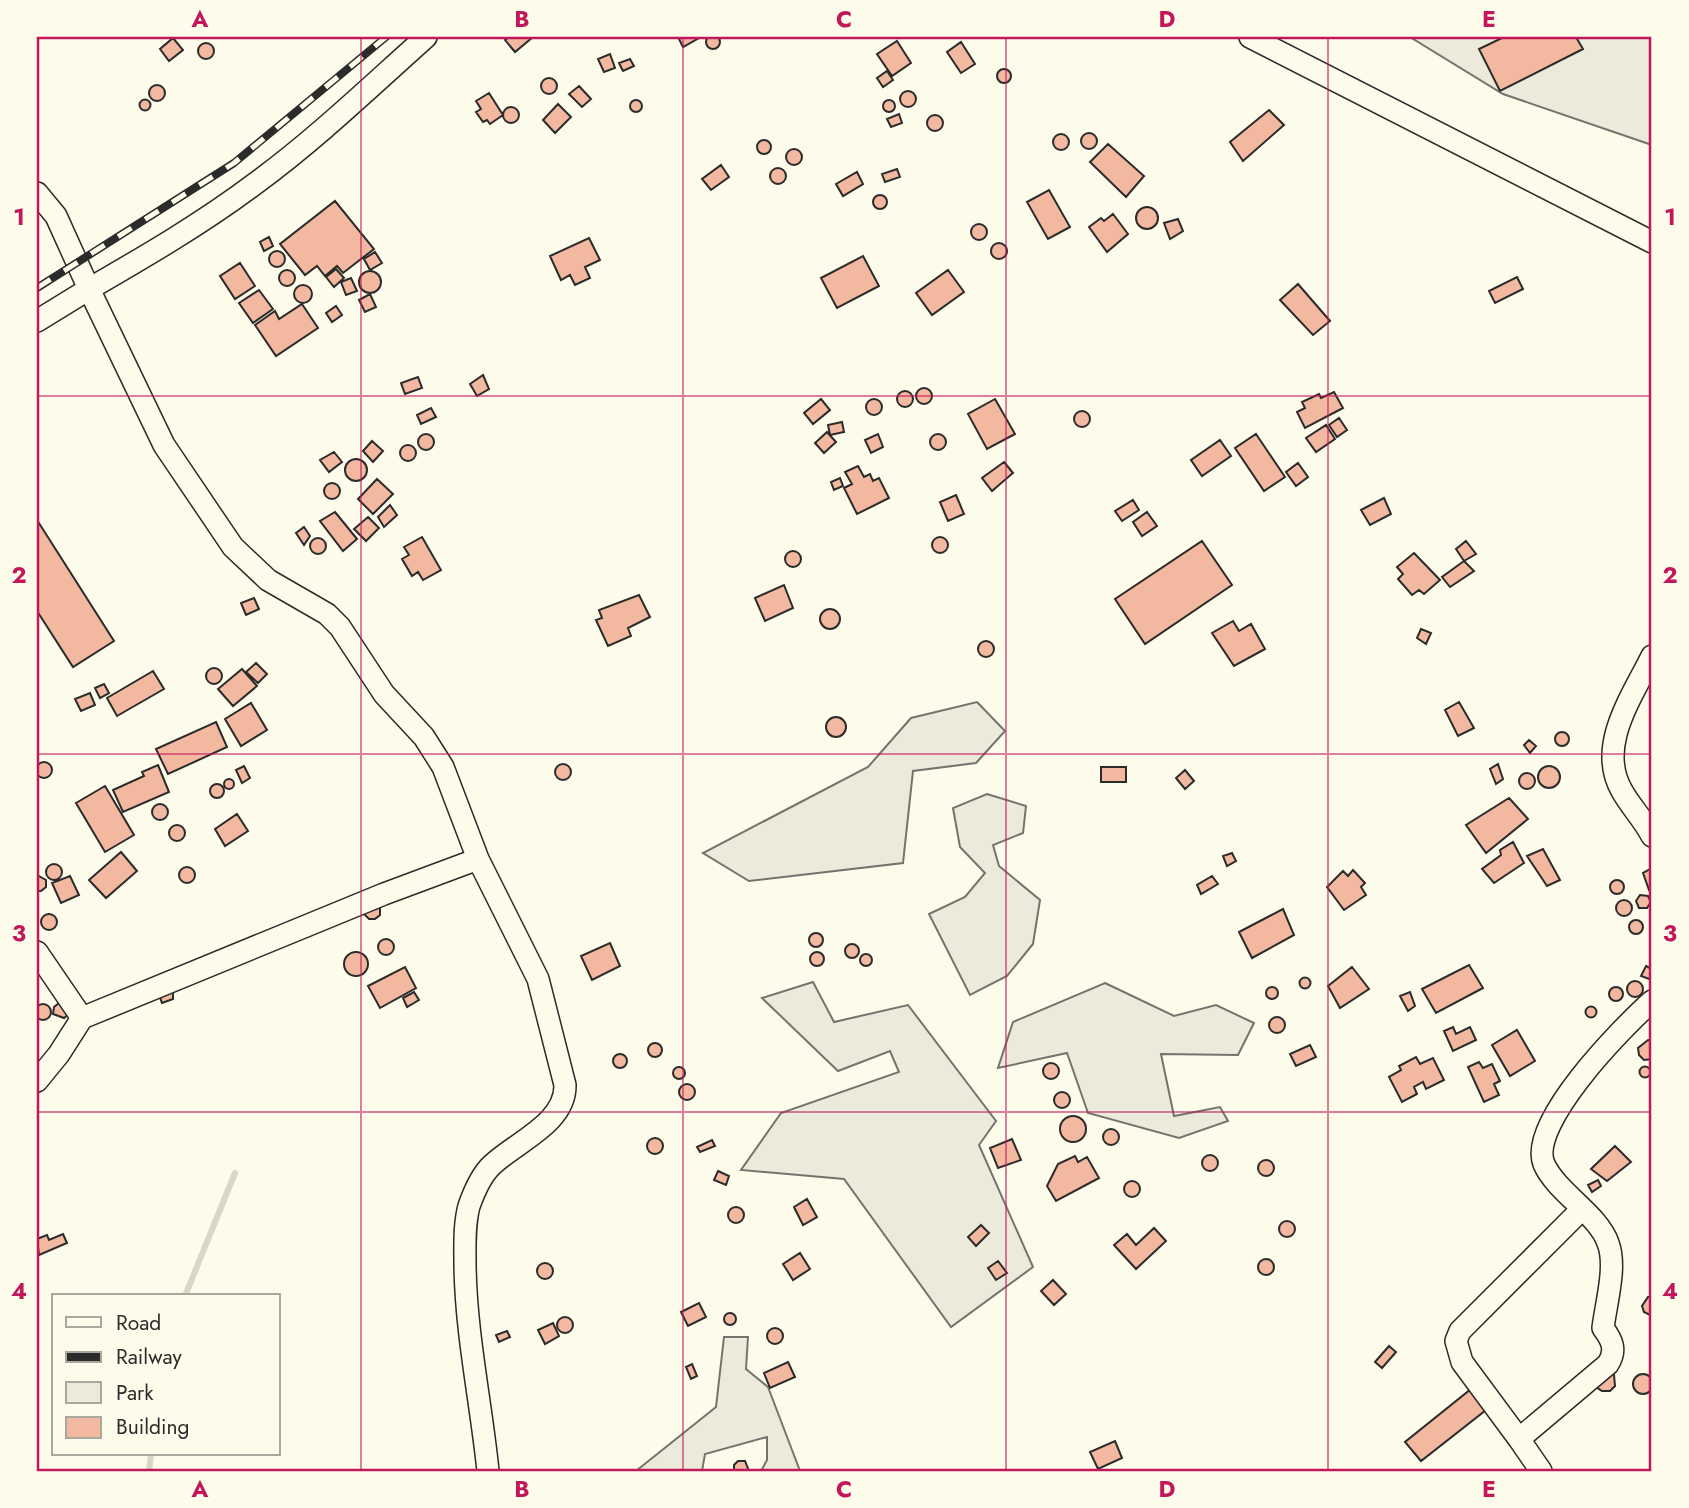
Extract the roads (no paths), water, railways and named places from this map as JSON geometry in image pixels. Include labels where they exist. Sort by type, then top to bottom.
[{"type":"street","points":[[37,321],[205,219],[258,181],[316,135],[426,37]]},
{"type":"street","points":[[1250,37],[1652,242]]},
{"type":"street","points":[[37,193],[56,216],[153,424],[197,496],[246,562],[282,590],[327,614],[340,627],[384,694],[424,737],[443,767],[478,859],[538,979],[565,1092],[551,1119],[483,1175],[470,1206],[465,1228],[466,1289],[472,1365],[488,1471]]},
{"type":"street","points":[[1652,656],[1619,722],[1612,762],[1622,791],[1652,836]]},
{"type":"street","points":[[37,1081],[59,1054],[82,1018],[384,894],[478,859]]},
{"type":"street","points":[[37,952],[82,1018]]},
{"type":"street","points":[[1519,1439],[1573,1396],[1612,1358],[1613,1342],[1603,1328],[1610,1266],[1608,1243],[1544,1163],[1543,1138],[1576,1085],[1602,1052],[1652,1001]]},
{"type":"street","points":[[1541,1471],[1462,1362],[1456,1341],[1460,1331],[1581,1210]]},
{"type":"waterway","points":[[186,1294],[235,1173]]},
{"type":"waterway","points":[[149,1471],[151,1456]]},
{"type":"railway","points":[[37,288],[234,163],[386,37]]}]
